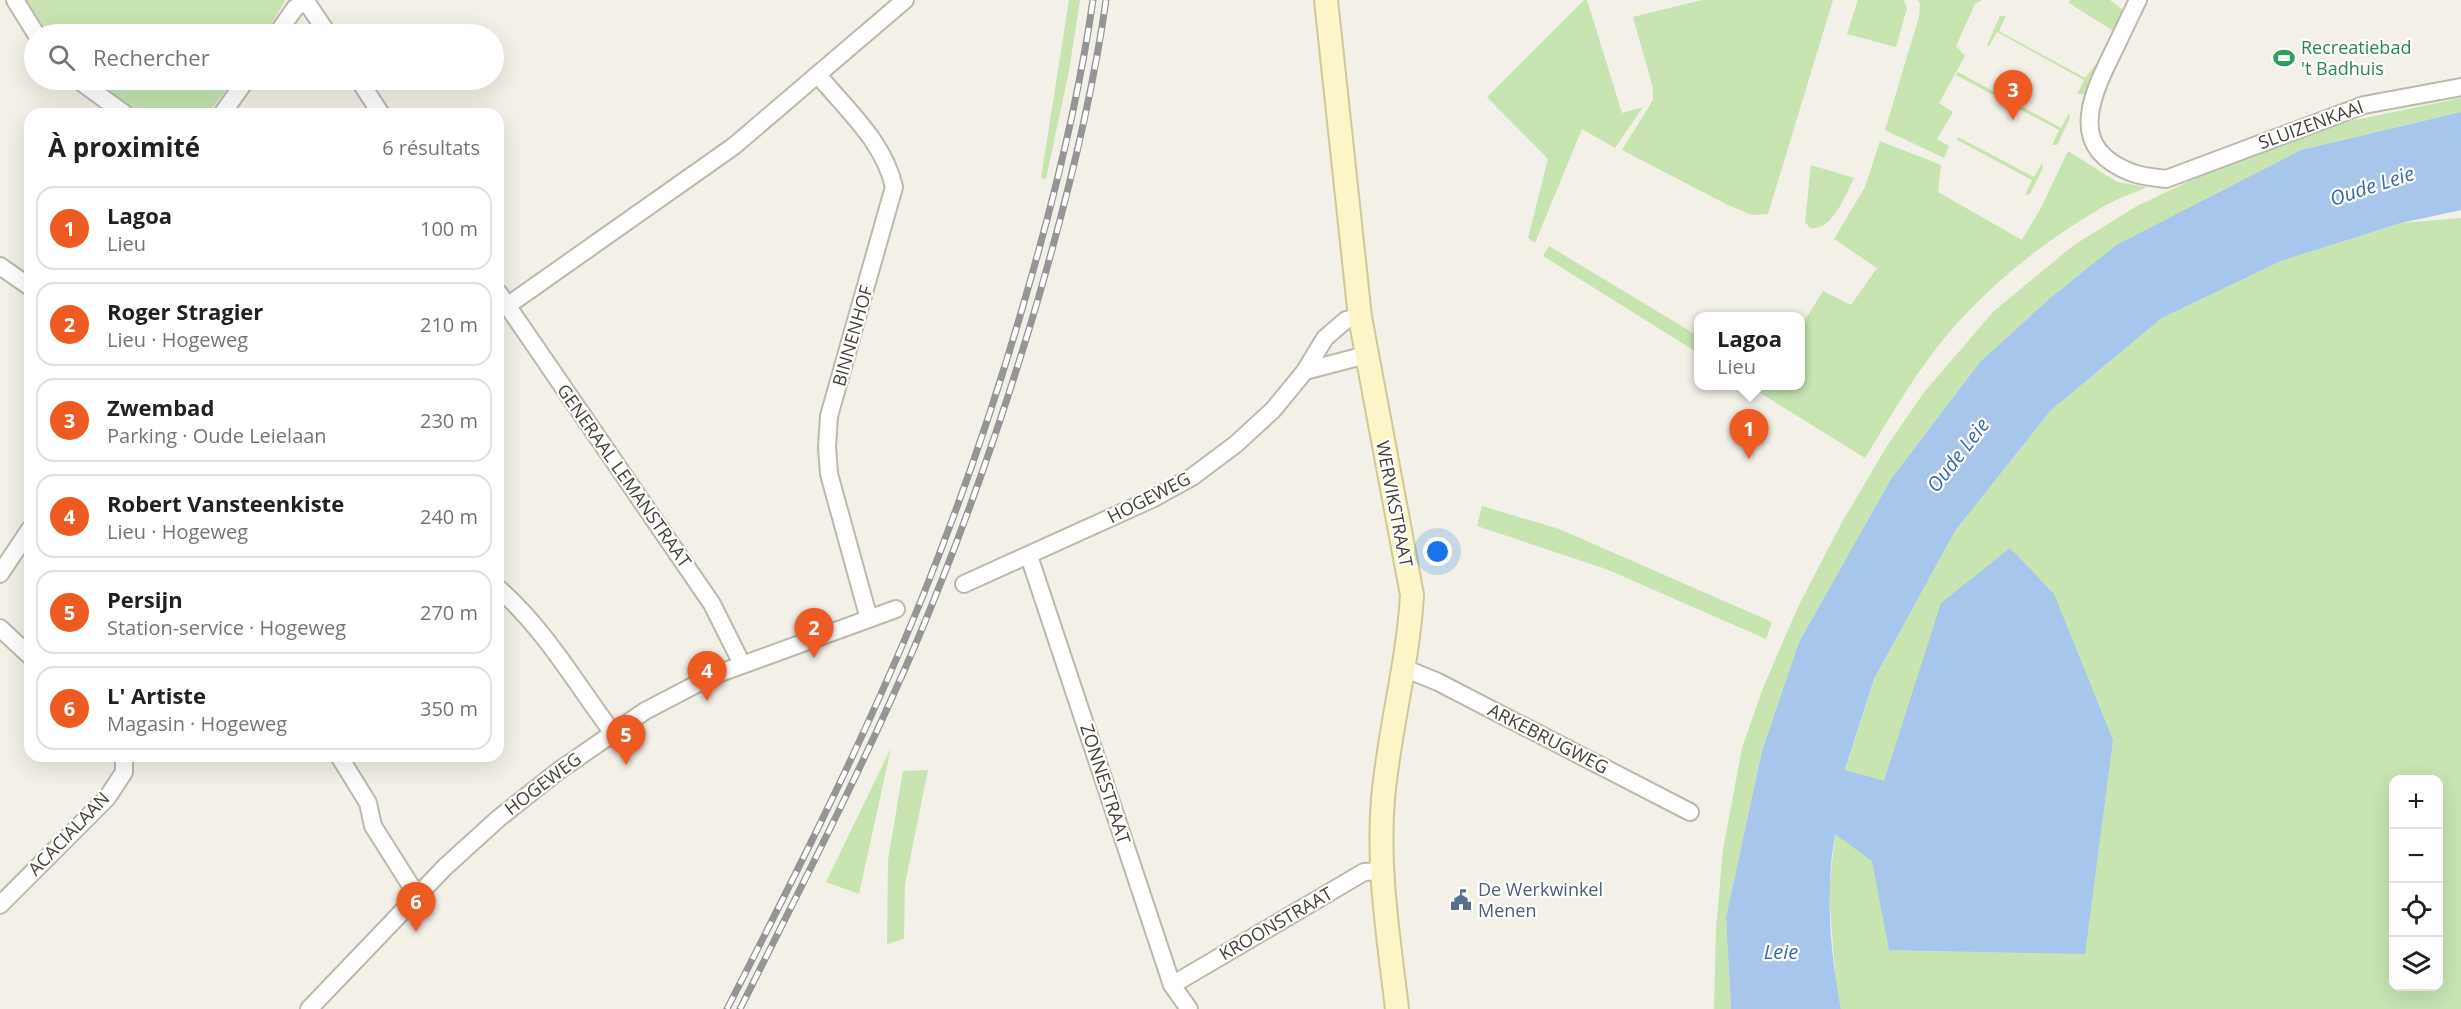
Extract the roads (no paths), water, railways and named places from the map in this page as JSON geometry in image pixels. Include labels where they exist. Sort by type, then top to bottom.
[{"type":"street","points":[[15,0],[30,24]]},
{"type":"street","name":"WERVIKSTRAAT","points":[[1326,0],[1360,317],[1412,595],[1404,668],[1391,732],[1383,802],[1383,871],[1397,1009]]},
{"type":"street","name":"SLUIZENKAAI","points":[[2138,0],[2098,82],[2089,108],[2089,129],[2097,148],[2111,161],[2134,173],[2166,179],[2364,105],[2461,87]]},
{"type":"street","points":[[284,24],[295,8],[305,1],[321,24]]},
{"type":"street","points":[[507,306],[722,155],[818,75],[896,2]]},
{"type":"street","name":"BINNENHOF","points":[[818,75],[880,148],[891,172],[894,187],[829,416],[827,447],[829,474],[869,619]]},
{"type":"street","points":[[92,90],[117,108]]},
{"type":"street","points":[[226,108],[239,90]]},
{"type":"street","points":[[365,90],[377,108]]},
{"type":"street","points":[[0,266],[24,284]]},
{"type":"street","name":"GENERAAL LEMANSTRAAT","points":[[504,301],[712,604],[741,664]]},
{"type":"street","name":"HOGEWEG","points":[[964,584],[1152,500],[1192,477],[1236,444],[1272,410],[1305,371],[1325,338],[1346,320],[1360,317]]},
{"type":"street","points":[[1305,371],[1366,355]]},
{"type":"street","points":[[0,574],[24,538]]},
{"type":"street","name":"ZONNESTRAAT","points":[[1029,556],[1172,985],[1189,1009]]},
{"type":"street","points":[[504,593],[545,637],[613,733]]},
{"type":"street","name":"HOGEWEG","points":[[309,1009],[445,867],[499,818],[557,772],[648,708],[681,690],[741,664],[896,609]]},
{"type":"street","points":[[0,628],[24,650]]},
{"type":"street","name":"ARKEBRUGWEG","points":[[1404,668],[1438,682],[1690,812]]},
{"type":"street","name":"ACACIALAAN","points":[[0,905],[107,798],[124,772],[124,762]]},
{"type":"street","points":[[343,762],[368,803],[373,826],[411,886],[421,893]]},
{"type":"street","name":"KROONSTRAAT","points":[[1172,985],[1364,872],[1383,871]]},
{"type":"water","points":[[2461,112],[2461,210],[2401,223],[2281,261],[2162,318],[2051,410],[1955,531],[1874,679],[1845,770],[1884,781],[1941,603],[2010,548],[2054,594],[2113,740],[2085,954],[1889,950],[1872,861],[1835,834],[1830,878],[1830,922],[1841,1009],[1731,1009],[1726,917],[1762,751],[1799,642],[1891,479],[1980,362],[2049,299],[2116,245],[2301,150]]},
{"type":"railway","points":[[727,1009],[804,857],[877,702],[952,521],[993,404],[1029,285],[1066,144],[1093,0]]},
{"type":"railway","points":[[740,1009],[873,739],[932,605],[982,474],[1012,385],[1059,223],[1086,112],[1106,0]]},
{"type":"place","name":"Recreatiebad 't Badhuis","points":[[2284,58]]},
{"type":"place","name":"Zwembad","points":[[2013,120]]},
{"type":"place","name":"Lagoa","points":[[1749,459]]},
{"type":"place","name":"Roger Stragier","points":[[814,658]]},
{"type":"place","name":"Robert Vansteenkiste","points":[[707,701]]},
{"type":"place","name":"Persijn","points":[[626,765]]},
{"type":"place","name":"De Werkwinkel Menen","points":[[1461,900]]},
{"type":"place","name":"L' Artiste","points":[[416,932]]},
{"type":"water label","name":"Oude Leie","points":[[2372,186]]},
{"type":"water label","name":"Oude Leie","points":[[1958,455]]},
{"type":"water label","name":"Leie","points":[[1781,952]]}]
